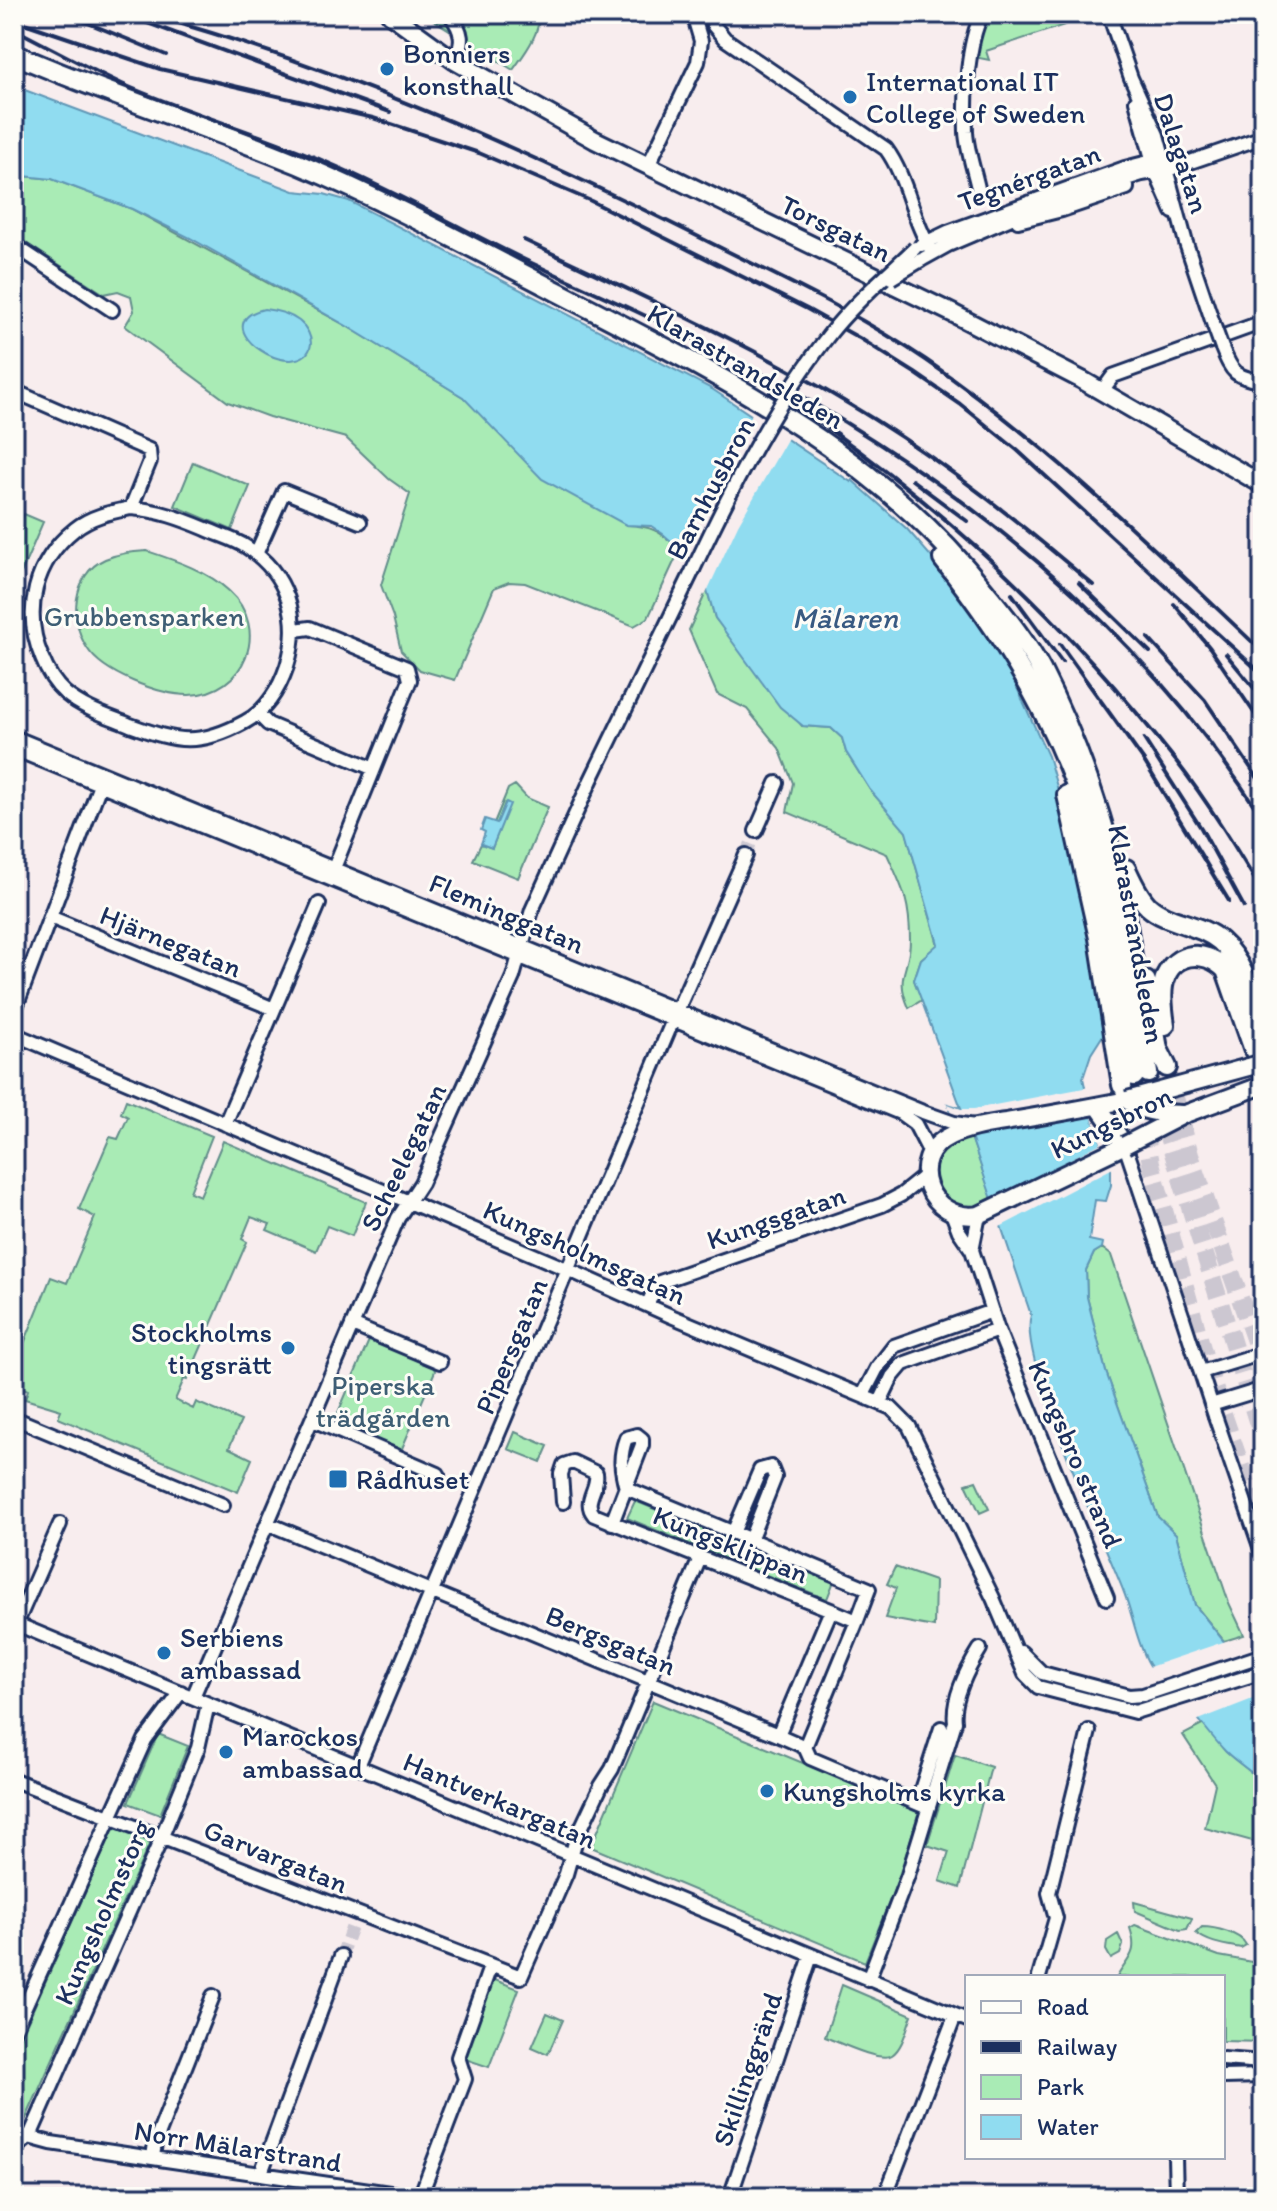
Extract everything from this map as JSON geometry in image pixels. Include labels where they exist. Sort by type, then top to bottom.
[{"type":"highway","name":"Klarastrandsleden","points":[[14,54],[297,164],[382,201],[759,399],[871,476],[939,537],[1006,617],[1041,670],[1088,782],[1118,879],[1133,1083]]},
{"type":"highway","name":"Klarastrandsleden","points":[[14,63],[279,164],[378,207],[702,375],[827,453],[930,544],[997,631],[1036,695],[1088,820],[1104,883],[1133,1083]]},
{"type":"highway","points":[[1041,670],[1067,709],[1102,782],[1126,869],[1158,1049],[1167,1067],[1163,986],[1176,961],[1188,955],[1204,955],[1226,970],[1260,1064]]},
{"type":"highway","points":[[1059,745],[1062,779],[1133,1083]]},
{"type":"highway","points":[[1126,869],[1140,896],[1161,915],[1203,930],[1228,949],[1247,982],[1263,1029]]},
{"type":"main road","name":"Torsgatan","points":[[390,14],[455,61],[595,140],[954,314],[1102,391],[1263,485]]},
{"type":"main road","name":"Kungsbron","points":[[930,1153],[955,1128],[1098,1106],[1133,1083],[1260,1064]]},
{"type":"main road","points":[[1133,1083],[1140,1109],[1185,1114]]},
{"type":"main road","name":"Kungsbron","points":[[982,1214],[1185,1114],[1263,1085]]},
{"type":"main road","points":[[1098,1106],[1125,1145]]},
{"type":"main road","points":[[930,1153],[926,1175],[933,1197],[952,1213],[968,1216],[982,1214]]},
{"type":"street","points":[[450,14],[461,29],[462,39],[455,61]]},
{"type":"street","points":[[648,166],[698,62],[701,41],[693,14]]},
{"type":"street","points":[[710,14],[714,26],[725,39],[886,149],[894,160],[924,251]]},
{"type":"street","points":[[978,188],[966,134],[973,31],[982,14]]},
{"type":"street","name":"Dalagatan","points":[[1109,14],[1131,78],[1157,135],[1160,166]]},
{"type":"street","name":"Dalagatan","points":[[1131,78],[1141,128],[1160,166],[1230,367],[1241,377],[1263,381]]},
{"type":"street","name":"Tegnérgatan","points":[[924,251],[1032,209],[1160,166],[1263,137]]},
{"type":"street","name":"Tegnérgatan","points":[[924,251],[1111,172],[1160,166]]},
{"type":"street","points":[[14,245],[112,310]]},
{"type":"street","name":"Barnhusbron","points":[[661,640],[718,518],[767,430],[831,332],[871,290],[924,251]]},
{"type":"street","points":[[1102,391],[1113,376],[1263,322]]},
{"type":"street","points":[[14,391],[149,450],[150,461],[131,508]]},
{"type":"street","points":[[256,554],[284,491],[360,522]]},
{"type":"street","points":[[131,508],[162,512],[243,545],[271,567],[285,587],[295,630],[284,675],[272,700],[259,715],[223,734],[197,740],[169,739],[89,709],[64,692],[47,671],[35,641],[32,610],[34,593],[45,563],[77,527],[101,515],[131,508]]},
{"type":"street","points":[[295,630],[310,628],[407,668],[410,680],[332,873]]},
{"type":"street","name":"Scheelegatan","points":[[187,1695],[269,1524],[398,1218],[421,1183],[508,990],[532,910],[591,780],[661,640]]},
{"type":"street","points":[[259,715],[268,724],[374,769]]},
{"type":"street","name":"Fleminggatan","points":[[14,737],[332,873],[955,1128]]},
{"type":"street","name":"Fleminggatan","points":[[14,749],[332,873]]},
{"type":"street","points":[[756,831],[777,783]]},
{"type":"street","points":[[14,1012],[100,785]]},
{"type":"street","name":"Pipersgatan","points":[[358,1766],[675,1015],[746,855]]},
{"type":"street","points":[[225,1124],[319,904]]},
{"type":"street","name":"Hjärnegatan","points":[[50,917],[274,1009]]},
{"type":"street","name":"Fleminggatan","points":[[675,1015],[900,1113],[915,1124],[930,1153]]},
{"type":"street","name":"Kungsholmsgatan","points":[[14,1034],[891,1408],[909,1426],[1014,1644],[1025,1674],[1038,1687],[1130,1712],[1151,1709],[1263,1672]]},
{"type":"street","points":[[1125,1145],[1263,1555]]},
{"type":"street","name":"Kungsgatan","points":[[648,1304],[657,1283],[882,1205],[901,1195],[926,1175]]},
{"type":"street","name":"Kungsbro strand","points":[[952,1213],[959,1231],[972,1250],[998,1330],[1107,1598]]},
{"type":"street","points":[[972,1250],[982,1214]]},
{"type":"street","points":[[863,1395],[877,1368],[894,1346],[992,1311]]},
{"type":"street","points":[[352,1325],[440,1362]]},
{"type":"street","points":[[880,1402],[892,1377],[903,1364],[998,1330]]},
{"type":"street","points":[[894,1346],[903,1364]]},
{"type":"street","points":[[1201,1372],[1263,1353]]},
{"type":"street","points":[[1211,1405],[1263,1389]]},
{"type":"street","points":[[14,1418],[223,1505]]},
{"type":"street","points":[[313,1420],[438,1474]]},
{"type":"street","name":"Kungsklippan","points":[[563,1502],[561,1474],[564,1465],[573,1462],[596,1473],[598,1477],[588,1503],[589,1509],[594,1515],[612,1523],[857,1621],[869,1589],[626,1488],[612,1523]]},
{"type":"street","name":"Kungsklippan","points":[[733,1533],[760,1470],[771,1467],[775,1477],[750,1540]]},
{"type":"street","points":[[15,1625],[60,1524]]},
{"type":"street","name":"Bergsgatan","points":[[269,1524],[778,1735],[805,1747],[810,1758],[928,1808]]},
{"type":"street","points":[[572,1856],[576,1839],[612,1769],[700,1558]]},
{"type":"street","points":[[778,1735],[831,1610]]},
{"type":"street","points":[[805,1747],[857,1621]]},
{"type":"street","name":"Hantverkargatan","points":[[15,1625],[961,2018]]},
{"type":"street","name":"Kungsholmsgatan","points":[[1014,1644],[1042,1673],[1116,1694],[1143,1695],[1263,1655]]},
{"type":"street","points":[[868,1980],[908,1875],[951,1736],[968,1667],[980,1649]]},
{"type":"street","name":"Kungsholmstorg","points":[[14,2031],[145,1740],[187,1695]]},
{"type":"street","name":"Kungsholmstorg","points":[[30,2136],[162,1836],[198,1748],[208,1704]]},
{"type":"street","points":[[928,1808],[921,1790],[941,1728]]},
{"type":"street","points":[[1040,1975],[1056,1918],[1049,1893],[1089,1731]]},
{"type":"street","name":"Garvargatan","points":[[14,1780],[162,1836],[355,1920],[521,1977],[572,1856]]},
{"type":"street","points":[[261,2173],[341,1956]]},
{"type":"street","name":"Skillinggränd","points":[[730,2197],[811,1956]]},
{"type":"street","points":[[419,2197],[465,2079],[458,2057],[490,1967]]},
{"type":"street","points":[[153,2157],[155,2143],[213,1996]]},
{"type":"street","points":[[885,2197],[961,2018]]},
{"type":"street","points":[[1225,2059],[1263,2062]]},
{"type":"street","points":[[1225,2077],[1263,2076]]},
{"type":"street","name":"Norr Mälarstrand","points":[[15,2141],[30,2136],[51,2143],[419,2197]]},
{"type":"street","name":"Norr Mälarstrand","points":[[15,2141],[38,2146],[51,2143]]},
{"type":"street","points":[[1175,2159],[1176,2197]]},
{"type":"green space","points":[[424,14],[539,14],[539,22],[534,37],[513,70]]},
{"type":"green space","points":[[993,14],[1092,16],[986,51],[989,60],[979,58],[979,40]]},
{"type":"green space","points":[[14,175],[52,179],[132,209],[345,325],[463,397],[626,525],[649,528],[661,534],[680,549],[648,618],[634,626],[525,583],[509,582],[494,588],[455,680],[420,670],[401,651],[381,585],[410,494],[389,479],[346,438],[228,402],[125,326],[134,311],[131,296],[118,291],[104,294],[14,235]]},
{"type":"green space","points":[[193,462],[250,486],[232,530],[175,506]]},
{"type":"green space","points":[[24,514],[43,522],[19,578],[14,576],[14,537]]},
{"type":"green space","name":"Grubbensparken","points":[[147,551],[211,578],[229,591],[242,606],[250,640],[246,657],[225,684],[209,692],[189,695],[163,691],[119,674],[87,648],[81,637],[76,612],[80,587],[86,575],[105,559]]},
{"type":"green space","points":[[707,590],[715,618],[802,726],[831,728],[842,738],[846,752],[870,790],[906,831],[938,945],[921,959],[914,980],[922,1000],[909,1008],[903,980],[909,951],[909,915],[887,854],[787,812],[793,783],[779,748],[747,709],[717,694],[689,630]]},
{"type":"green space","points":[[515,785],[527,798],[548,807],[518,878],[473,860],[481,844],[492,848],[509,804],[505,803],[497,824],[494,823],[508,789]]},
{"type":"green space","points":[[126,1100],[212,1136],[190,1192],[200,1196],[223,1141],[366,1202],[352,1236],[327,1226],[316,1251],[267,1230],[270,1224],[251,1217],[242,1239],[247,1242],[187,1380],[184,1379],[175,1400],[193,1409],[196,1402],[241,1421],[229,1448],[252,1459],[238,1492],[58,1418],[61,1410],[25,1399],[28,1390],[14,1384],[14,1368],[51,1277],[67,1283],[95,1217],[79,1209],[110,1137],[118,1139],[128,1117],[121,1113]]},
{"type":"green space","points":[[971,1137],[993,1200],[963,1208],[949,1203],[940,1195],[934,1173],[937,1161],[945,1150]]},
{"type":"green space","points":[[1102,1248],[1111,1255],[1229,1603],[1244,1635],[1224,1641],[1195,1605],[1176,1534],[1158,1517],[1106,1372],[1087,1297],[1086,1270],[1094,1253]]},
{"type":"green space","name":"Piperska trädgården","points":[[370,1338],[432,1363],[435,1371],[401,1451],[334,1422]]},
{"type":"green space","points":[[515,1432],[548,1446],[541,1462],[508,1449]]},
{"type":"green space","points":[[976,1481],[989,1509],[980,1513],[966,1484]]},
{"type":"green space","points":[[635,1501],[704,1529],[697,1547],[627,1518]]},
{"type":"green space","points":[[710,1531],[834,1581],[827,1599],[703,1550]]},
{"type":"green space","points":[[895,1567],[935,1581],[934,1627],[885,1618],[896,1588],[887,1584]]},
{"type":"green space","points":[[653,1701],[919,1811],[901,1872],[865,1962],[591,1847]]},
{"type":"green space","points":[[1204,1724],[1226,1752],[1263,1782],[1263,1844],[1205,1828],[1215,1784],[1183,1735]]},
{"type":"green space","points":[[158,1734],[188,1746],[160,1815],[128,1803]]},
{"type":"green space","points":[[955,1755],[991,1767],[960,1888],[940,1881],[949,1852],[927,1845]]},
{"type":"green space","points":[[121,1827],[147,1838],[149,1845],[23,2125],[14,2123],[14,2052],[113,1830]]},
{"type":"green space","points":[[1134,1902],[1192,1919],[1187,1929],[1180,1930],[1135,1911]]},
{"type":"green space","points":[[1135,1925],[1219,1956],[1263,1964],[1263,2042],[1225,2041],[1225,1975],[1118,1975],[1133,1950],[1130,1928]]},
{"type":"green space","points":[[1202,1927],[1233,1934],[1246,1945],[1241,1948],[1206,1939],[1196,1933]]},
{"type":"green space","points":[[1118,1934],[1123,1945],[1120,1954],[1111,1959],[1106,1950],[1107,1941]]},
{"type":"green space","points":[[492,1979],[519,1989],[489,2067],[462,2058]]},
{"type":"green space","points":[[842,1985],[912,2015],[896,2052],[886,2057],[869,2054],[825,2037]]},
{"type":"green space","points":[[547,2013],[563,2020],[548,2054],[532,2047]]},
{"type":"water","name":"Mälaren","points":[[14,86],[294,191],[324,194],[349,201],[712,389],[852,480],[907,529],[942,569],[1003,657],[1048,756],[1067,821],[1092,942],[1105,1032],[1091,1054],[1083,1078],[1091,1114],[1111,1169],[1111,1185],[1106,1201],[1095,1200],[1089,1240],[1103,1243],[1086,1270],[1087,1297],[1106,1372],[1158,1517],[1176,1534],[1195,1605],[1263,1691],[1263,1782],[1219,1745],[1188,1706],[1156,1674],[1141,1647],[1123,1590],[1049,1408],[1030,1337],[1031,1315],[971,1137],[958,1139],[948,1104],[961,1108],[914,980],[921,959],[938,944],[906,832],[870,790],[846,752],[842,738],[831,728],[803,726],[780,707],[715,618],[707,590],[680,549],[651,526],[626,525],[542,479],[463,397],[345,325],[132,209],[52,179],[14,175]]},
{"type":"water","points":[[264,309],[286,314],[305,327],[311,345],[305,355],[291,360],[279,359],[248,339],[243,330],[244,322],[250,314]]},
{"type":"water","points":[[506,802],[510,804],[492,848],[481,844],[485,819],[497,823]]},
{"type":"pier","points":[[753,412],[789,436],[738,525],[705,596],[678,553],[721,467]]},
{"type":"pier","points":[[1089,1087],[1115,1167],[998,1228],[989,1202],[1101,1143],[1091,1115],[958,1139],[948,1104],[961,1109],[974,1109]]},
{"type":"pier","points":[[1229,1640],[1263,1684],[1263,1695],[1196,1721],[1146,1668]]},
{"type":"tunnel","points":[[746,855],[756,831]]},
{"type":"tunnel","points":[[1167,1067],[1190,1155],[1263,1364]]},
{"type":"tunnel","points":[[1148,1073],[1263,1440]]},
{"type":"tunnel","points":[[1134,1076],[1151,1163],[1208,1370],[1263,1530]]},
{"type":"tunnel","points":[[341,1956],[352,1926]]},
{"type":"railway","points":[[66,14],[166,55]]},
{"type":"railway","points":[[123,14],[390,112]]},
{"type":"railway","points":[[161,18],[366,87],[498,142],[693,234],[870,325],[971,392],[1058,462],[1263,652]]},
{"type":"railway","points":[[21,22],[160,69],[373,118],[479,153],[591,201],[807,309],[861,339],[960,404],[1017,450],[1263,675]]},
{"type":"railway","points":[[14,29],[122,84],[376,184],[523,259],[747,366],[896,455],[967,505],[1035,560],[1099,618],[1158,680],[1213,747],[1263,819]]},
{"type":"railway","points":[[524,240],[747,347],[875,420],[987,498],[1093,585]]},
{"type":"railway","points":[[770,392],[838,434]]},
{"type":"railway","points":[[829,429],[970,541],[1057,625],[1138,714],[1188,777],[1263,893]]},
{"type":"railway","points":[[912,480],[967,521]]},
{"type":"railway","points":[[1079,583],[1150,652]]},
{"type":"railway","points":[[1012,594],[1062,662]]},
{"type":"railway","points":[[1174,604],[1210,648],[1263,726]]},
{"type":"railway","points":[[1148,638],[1205,700],[1263,786]]},
{"type":"railway","points":[[1060,644],[1144,761],[1229,901]]},
{"type":"railway","points":[[1226,654],[1263,699]]},
{"type":"railway","points":[[1144,739],[1201,828],[1244,907]]},
{"type":"place","name":"Bonniers konsthall","points":[[387,69]]},
{"type":"place","name":"International IT College of Sweden","points":[[850,97]]},
{"type":"place","name":"Stockholms tingsrätt","points":[[288,1348]]},
{"type":"place","name":"Rådhuset","points":[[338,1479]]},
{"type":"place","name":"Serbiens ambassad","points":[[164,1653]]},
{"type":"place","name":"Marockos ambassad","points":[[226,1752]]},
{"type":"place","name":"Kungsholms kyrka","points":[[767,1791]]}]
